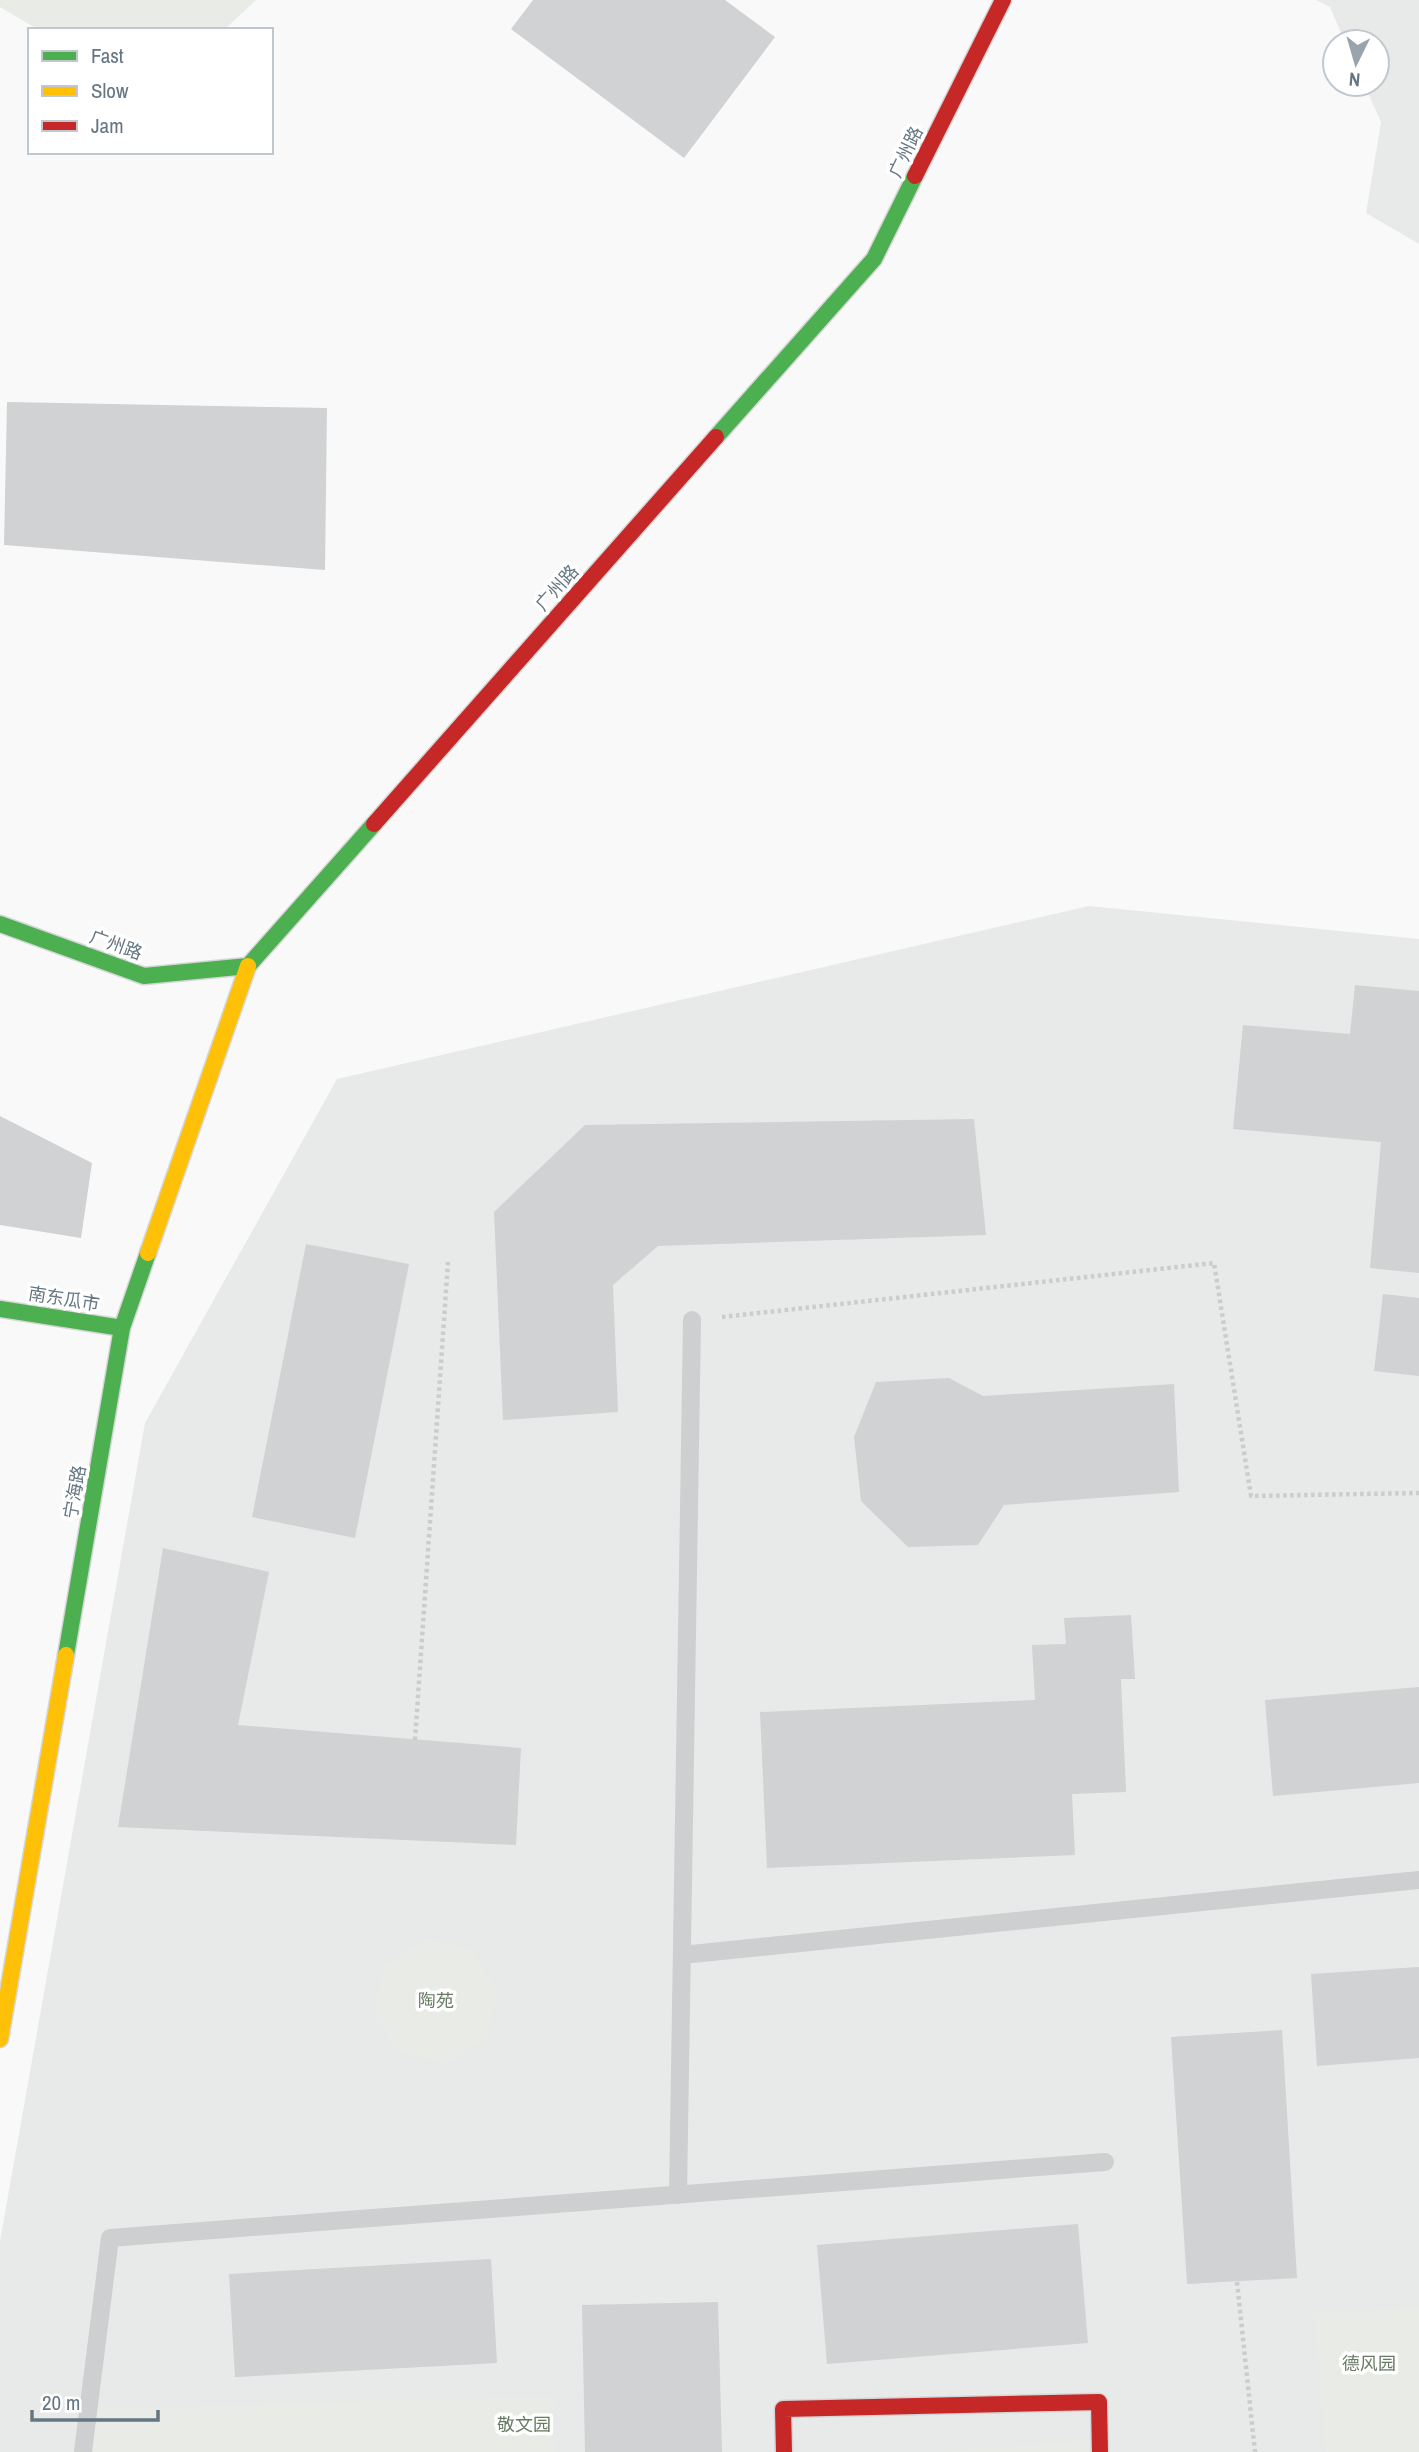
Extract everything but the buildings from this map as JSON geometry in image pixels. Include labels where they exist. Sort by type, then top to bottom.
[{"type":"street","name":"广州路","points":[[0,924],[144,976],[248,967],[874,259],[1003,0]]},
{"type":"street","name":"宁海路","points":[[0,2039],[122,1328],[248,967]]},
{"type":"street","name":"南东瓜市","points":[[0,1309],[122,1328]]},
{"type":"street","points":[[784,2452],[783,2409],[1099,2402],[1100,2452]]},
{"type":"lane","points":[[678,2195],[692,1320]]},
{"type":"lane","points":[[682,1955],[1419,1880]]},
{"type":"lane","points":[[83,2452],[110,2238],[1105,2162]]},
{"type":"path","points":[[415,1740],[448,1262]]},
{"type":"path","points":[[692,1320],[1214,1263],[1251,1496],[1419,1493]]},
{"type":"path","points":[[1237,2282],[1255,2452]]},
{"type":"shaded area","points":[[1316,0],[1419,0],[1419,244],[1366,213],[1381,122],[1370,98],[1391,98],[1391,28],[1339,28],[1330,7]]},
{"type":"shaded area","points":[[1089,906],[1419,939],[1419,2452],[0,2452],[0,2241],[145,1423],[337,1079]]},
{"type":"green space","points":[[0,0],[256,0],[226,28],[36,28],[0,7]]},
{"type":"green space","name":"陶苑","points":[[425,1939],[472,1950],[498,1991],[487,2038],[446,2064],[399,2053],[373,2012],[384,1965]]},
{"type":"green space","name":"德风园","points":[[1419,2307],[1419,2452],[1325,2452],[1314,2314]]},
{"type":"green space","name":"敬文园","points":[[554,2396],[555,2452],[91,2452],[95,2409]]},
{"type":"green space","points":[[1089,2440],[1089,2452],[937,2452]]},
{"type":"traffic: fast","points":[[716,437],[874,259],[915,176]]},
{"type":"traffic: fast","points":[[0,924],[144,976],[248,966],[374,824]]},
{"type":"traffic: fast","points":[[66,1655],[122,1328],[148,1253]]},
{"type":"traffic: fast","points":[[0,1309],[122,1328]]},
{"type":"traffic: slow","points":[[148,1253],[248,966]]},
{"type":"traffic: slow","points":[[0,2039],[66,1655]]},
{"type":"traffic: jam","points":[[915,176],[1003,0]]},
{"type":"traffic: jam","points":[[374,824],[716,437]]},
{"type":"traffic: jam","points":[[784,2452],[783,2409],[1099,2402],[1100,2452]]}]
